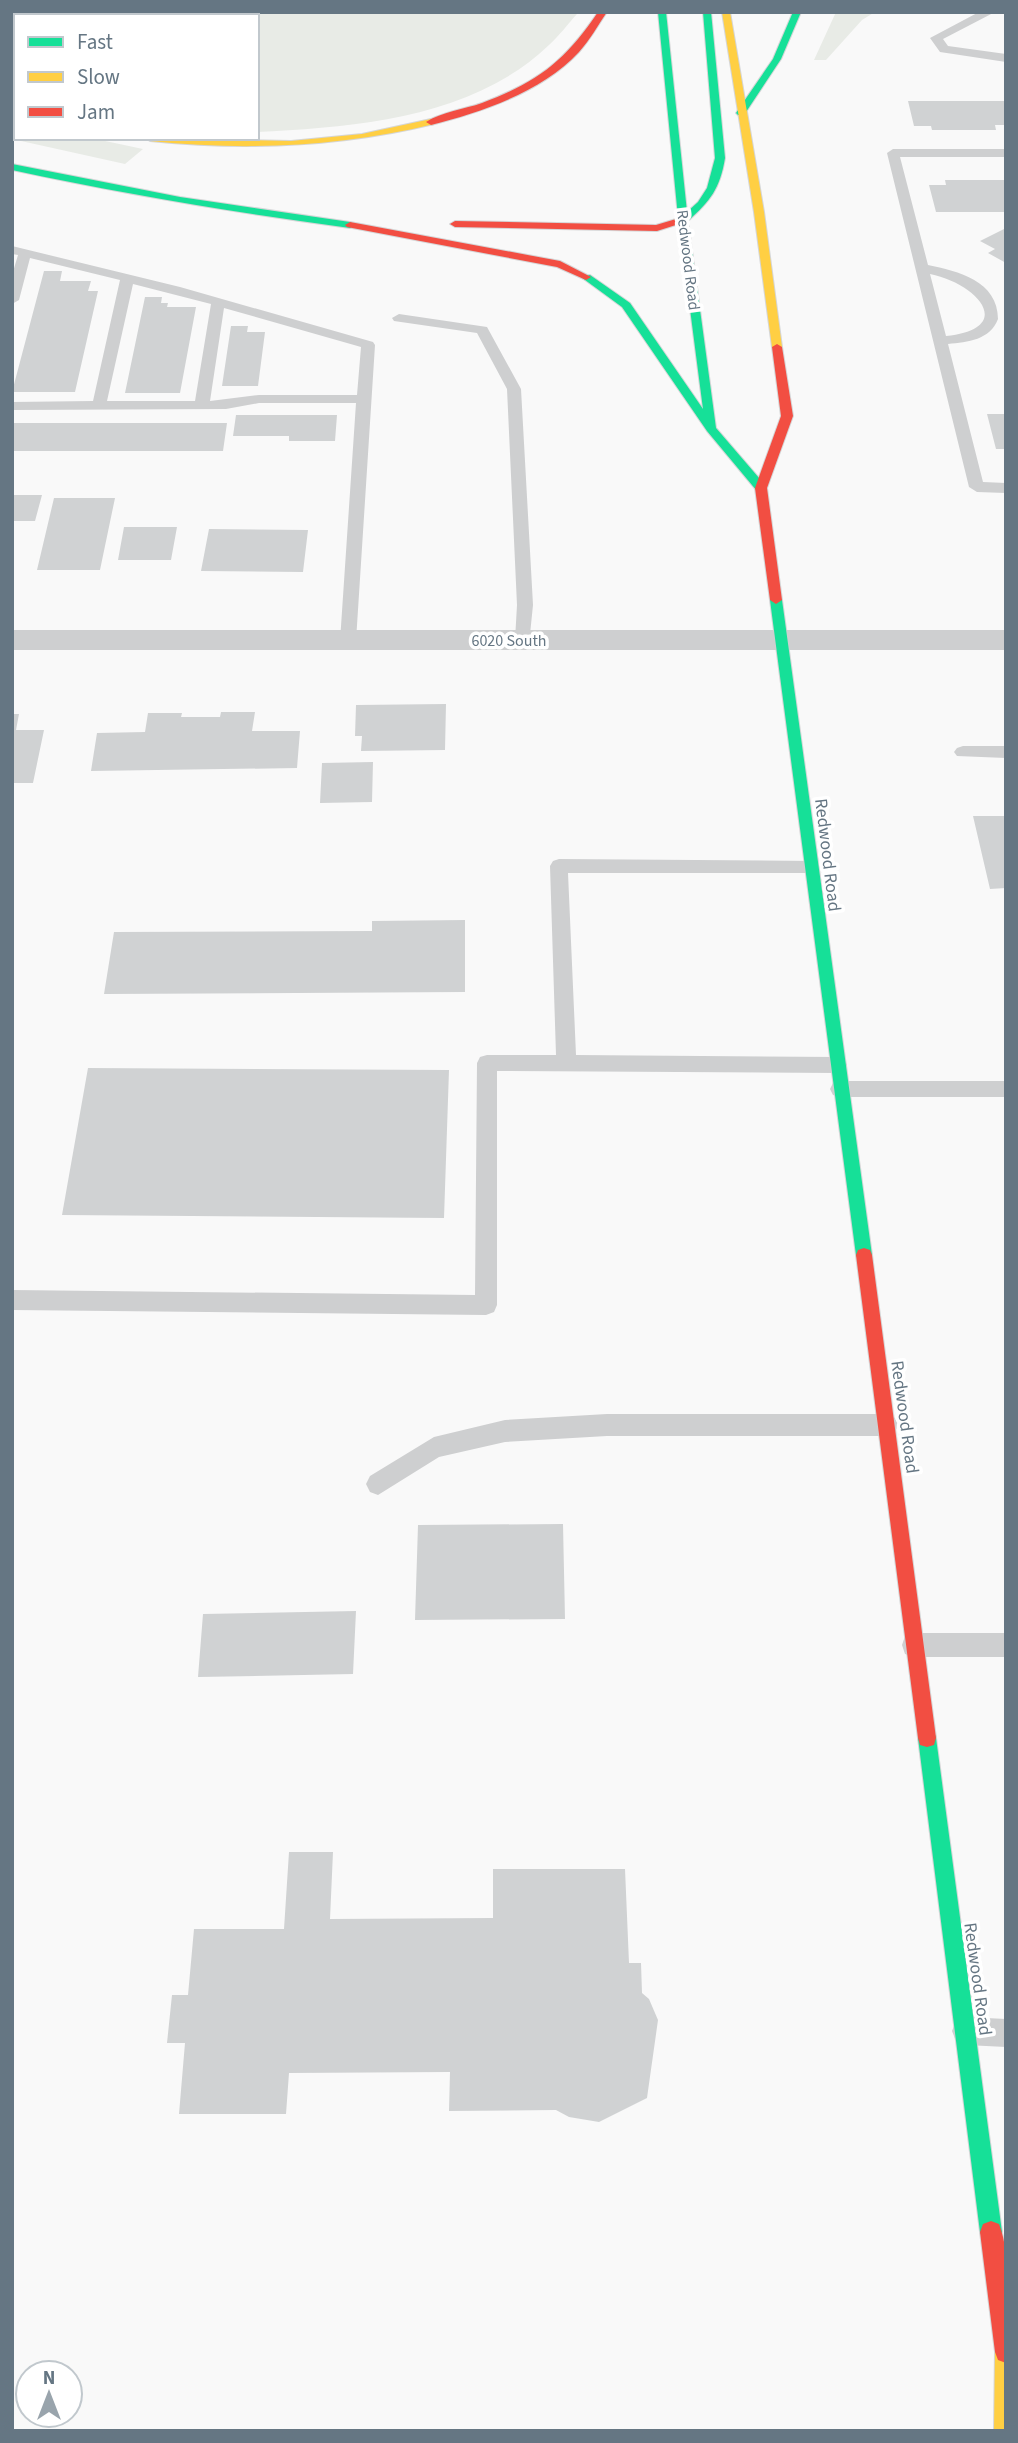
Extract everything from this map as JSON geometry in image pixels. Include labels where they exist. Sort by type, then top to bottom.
[{"type":"main road","points":[[163,140],[197,145],[282,146],[356,139],[423,126],[486,104],[538,78],[575,51],[603,12]]},
{"type":"main road","name":"Redwood Road","points":[[662,12],[683,221],[711,429]]},
{"type":"main road","points":[[380,229],[465,223],[631,229],[657,228],[683,221],[702,207],[719,173],[720,158],[707,12]]},
{"type":"main road","name":"Redwood Road","points":[[726,12],[759,212],[787,416],[761,488],[966,2031],[1006,2352],[1005,2431]]},
{"type":"main road","points":[[741,113],[777,59],[797,12]]},
{"type":"main road","points":[[12,167],[114,190],[205,206],[380,229],[560,264],[598,284],[625,305],[711,429],[761,488]]},
{"type":"street","name":"6020 South","points":[[12,640],[1006,640]]},
{"type":"lane","points":[[989,12],[936,38],[944,49],[1006,58]]},
{"type":"lane","points":[[1006,153],[893,153],[977,488],[1006,488]]},
{"type":"lane","points":[[12,300],[19,251],[218,302],[368,345],[348,641]]},
{"type":"lane","points":[[922,268],[971,282],[998,307],[985,330],[966,338],[940,341]]},
{"type":"lane","points":[[99,406],[127,278]]},
{"type":"lane","points":[[202,405],[218,302]]},
{"type":"lane","points":[[399,318],[482,330],[514,389],[525,605],[523,640]]},
{"type":"lane","points":[[12,406],[226,405],[259,399],[364,399]]},
{"type":"lane","points":[[962,751],[1006,751]]},
{"type":"lane","points":[[566,1062],[559,866],[810,866]]},
{"type":"lane","points":[[12,1300],[485,1305],[487,1063],[837,1065]]},
{"type":"lane","points":[[840,1089],[1006,1089]]},
{"type":"lane","points":[[378,1484],[434,1448],[505,1431],[607,1425],[887,1425]]},
{"type":"lane","points":[[914,1645],[1006,1645]]},
{"type":"lane","points":[[966,2031],[1006,2033]]},
{"type":"shaded area","points":[[12,12],[577,14],[553,41],[519,69],[485,89],[412,114],[334,127],[259,132],[259,14],[14,14],[14,66]]},
{"type":"shaded area","points":[[836,12],[875,12],[862,20],[826,60],[814,60]]},
{"type":"shaded area","points":[[12,112],[14,139],[12,139]]},
{"type":"shaded area","points":[[17,140],[100,140],[143,149],[125,164]]},
{"type":"building","points":[[908,101],[1006,101],[1006,125],[995,125],[996,130],[932,130],[931,126],[914,126]]},
{"type":"building","points":[[945,180],[1006,180],[1006,212],[936,212],[929,185],[946,185]]},
{"type":"building","points":[[1006,228],[1006,263],[988,253],[995,249],[980,241]]},
{"type":"building","points":[[44,271],[62,271],[60,281],[91,281],[88,291],[98,291],[75,392],[12,392]]},
{"type":"building","points":[[145,297],[162,297],[161,303],[168,303],[167,307],[196,307],[180,393],[125,393]]},
{"type":"building","points":[[231,326],[248,326],[247,332],[265,332],[258,386],[222,386]]},
{"type":"building","points":[[987,414],[1006,414],[1006,449],[996,449]]},
{"type":"building","points":[[236,415],[337,415],[335,441],[289,441],[289,436],[233,436]]},
{"type":"building","points":[[12,423],[227,423],[223,451],[12,451]]},
{"type":"building","points":[[12,495],[42,495],[35,521],[12,521]]},
{"type":"building","points":[[54,498],[115,498],[100,570],[37,570]]},
{"type":"building","points":[[124,527],[177,527],[171,560],[118,560]]},
{"type":"building","points":[[209,529],[308,530],[303,572],[201,571]]},
{"type":"building","points":[[446,704],[445,750],[361,751],[362,736],[355,736],[356,705]]},
{"type":"building","points":[[221,712],[255,712],[252,731],[300,731],[297,768],[91,771],[97,733],[145,732],[148,713],[182,713],[181,717],[220,717]]},
{"type":"building","points":[[12,714],[19,714],[16,730],[44,730],[33,783],[12,783]]},
{"type":"building","points":[[373,762],[372,802],[320,803],[322,763]]},
{"type":"building","points":[[973,816],[1006,816],[1006,888],[990,889]]},
{"type":"building","points":[[465,920],[465,992],[104,994],[114,932],[372,931],[372,921]]},
{"type":"building","points":[[88,1068],[449,1070],[444,1218],[62,1215]]},
{"type":"building","points":[[563,1524],[565,1619],[415,1620],[418,1525]]},
{"type":"building","points":[[356,1611],[353,1674],[198,1677],[203,1614]]},
{"type":"building","points":[[289,1852],[333,1852],[330,1919],[493,1918],[493,1869],[625,1869],[629,1963],[641,1963],[642,1993],[649,1999],[658,2020],[647,2098],[599,2122],[569,2117],[556,2110],[449,2111],[450,2072],[289,2073],[286,2114],[179,2114],[185,2043],[167,2043],[172,1995],[188,1995],[194,1929],[284,1929]]},
{"type":"traffic: fast","points":[[662,12],[683,221],[711,429],[761,488]]},
{"type":"traffic: fast","points":[[676,222],[695,211],[707,197],[716,179],[720,158],[707,12]]},
{"type":"traffic: fast","points":[[741,113],[777,59],[797,12]]},
{"type":"traffic: fast","points":[[12,167],[180,200],[350,225]]},
{"type":"traffic: fast","points":[[586,277],[626,305],[711,429]]},
{"type":"traffic: fast","points":[[776,600],[864,1255]]},
{"type":"traffic: fast","points":[[927,1738],[991,2232]]},
{"type":"traffic: slow","points":[[726,12],[759,212],[777,347]]},
{"type":"traffic: slow","points":[[168,140],[221,144],[291,144],[362,137],[431,122]]},
{"type":"traffic: slow","points":[[1005,2431],[1006,2351]]},
{"type":"traffic: jam","points":[[431,122],[505,97],[540,78],[575,51],[603,12]]},
{"type":"traffic: jam","points":[[455,224],[657,228],[676,222]]},
{"type":"traffic: jam","points":[[350,225],[560,264],[586,277]]},
{"type":"traffic: jam","points":[[776,600],[761,488],[787,416],[777,347]]},
{"type":"traffic: jam","points":[[864,1255],[927,1738]]},
{"type":"traffic: jam","points":[[991,2232],[1006,2352]]}]
